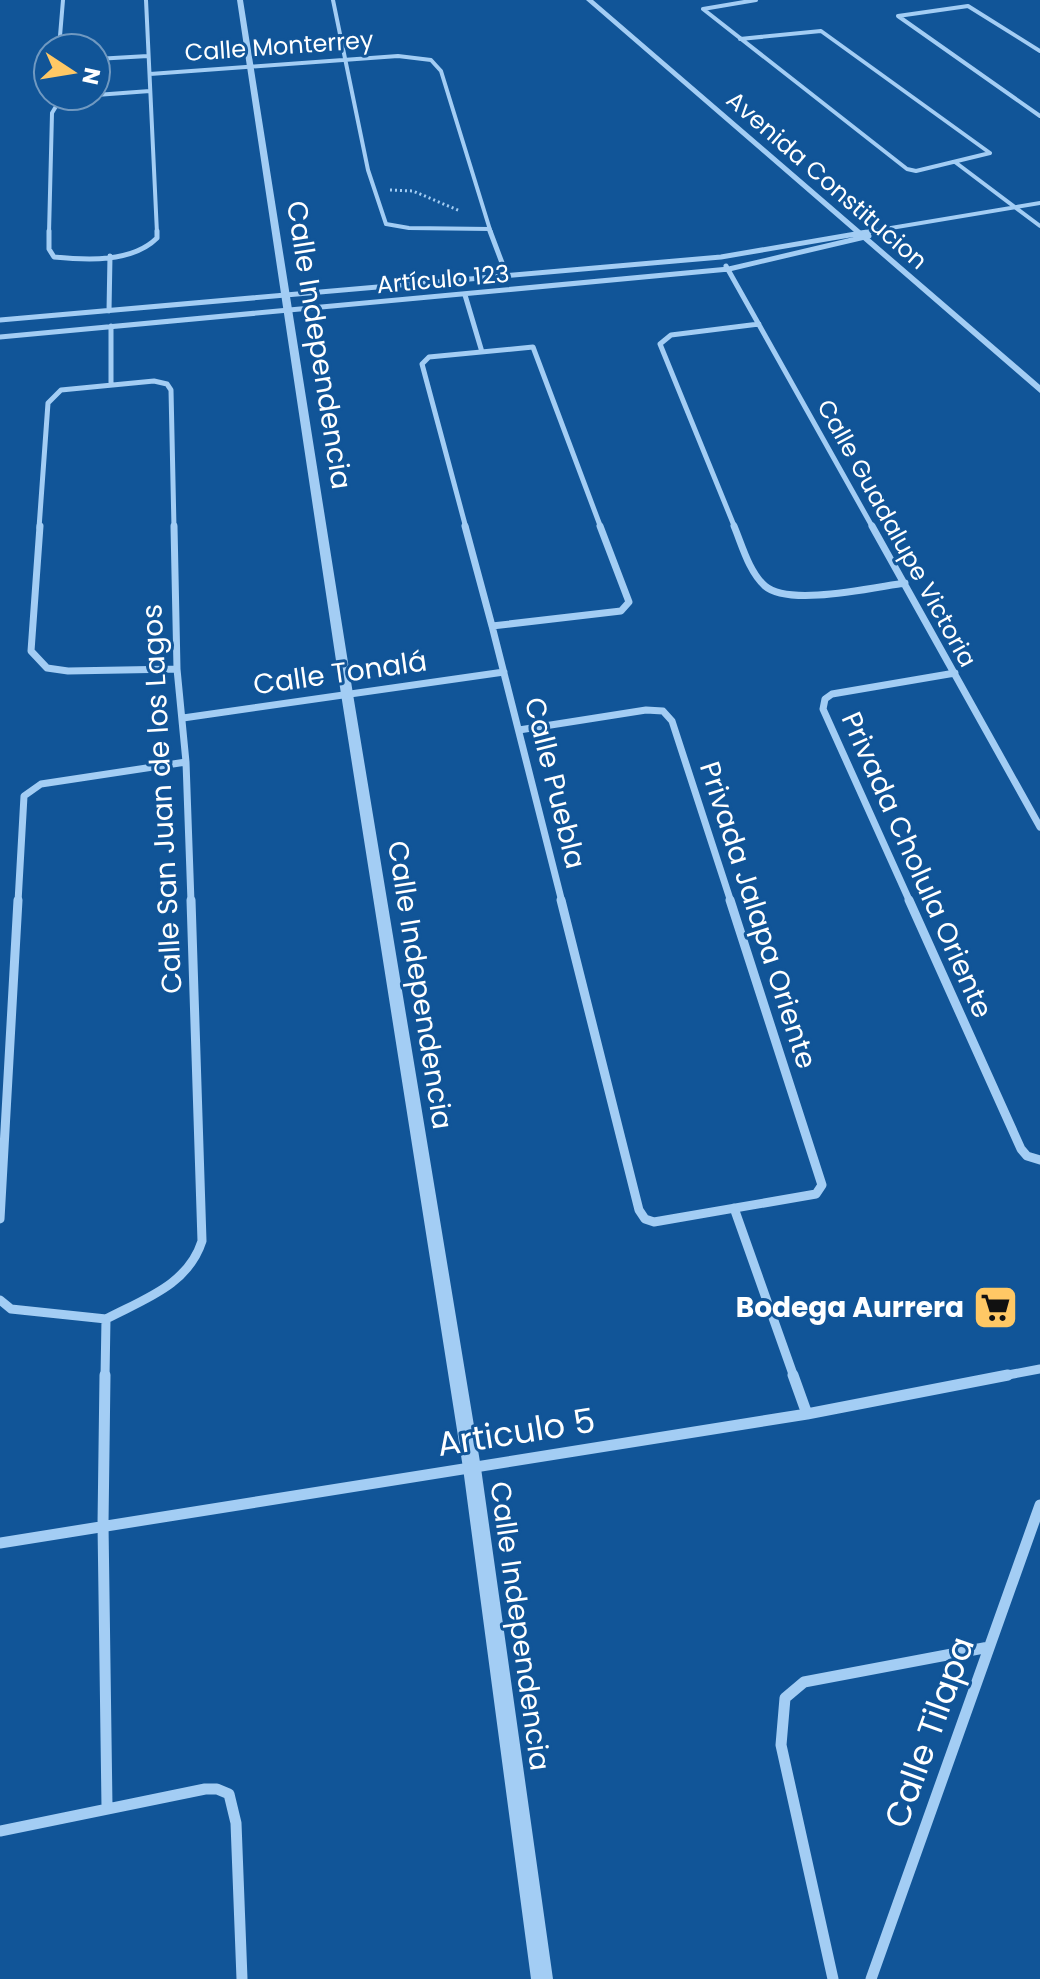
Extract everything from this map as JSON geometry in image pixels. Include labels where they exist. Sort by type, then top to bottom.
[{"type":"street","points":[[60,32],[63,0]]},
{"type":"street","points":[[53,112],[49,249],[54,257],[110,256],[147,248],[157,238],[146,0]]},
{"type":"street","name":"Calle Independencia","points":[[240,0],[347,694],[472,1468],[542,1979]]},
{"type":"street","points":[[333,0],[374,188],[386,224],[409,228],[489,227],[507,276]]},
{"type":"street","name":"Avenida Constitucion","points":[[589,0],[1040,390]]},
{"type":"street","points":[[740,39],[821,31],[990,152],[916,171],[907,169],[740,39],[703,9],[756,0]]},
{"type":"street","points":[[928,4],[934,9]]},
{"type":"street","points":[[1040,51],[968,6],[898,17],[1040,116]]},
{"type":"street","points":[[112,58],[148,56]]},
{"type":"street","name":"Calle Monterrey","points":[[150,74],[410,56],[431,60],[441,71],[489,227]]},
{"type":"street","points":[[112,94],[150,91]]},
{"type":"street","points":[[955,162],[1040,226]]},
{"type":"street","name":"Artículo 123","points":[[0,337],[507,276],[721,257],[1040,203]]},
{"type":"street","name":"Artículo 123","points":[[0,320],[109,311],[465,295],[729,269],[860,235]]},
{"type":"street","points":[[109,311],[110,256]]},
{"type":"street","name":"Calle Guadalupe Victoria","points":[[721,257],[1040,827]]},
{"type":"street","points":[[465,295],[482,352],[526,347],[536,349],[629,602],[621,611],[492,626]]},
{"type":"street","points":[[759,324],[671,335],[660,344],[746,555],[765,587],[778,593],[797,594],[905,583]]},
{"type":"street","points":[[111,326],[111,384],[61,390],[48,403],[31,651],[47,668],[68,671],[177,669]]},
{"type":"street","name":"Calle Puebla","points":[[482,352],[425,359],[422,364],[519,730],[639,1210],[645,1219],[654,1222],[734,1208]]},
{"type":"street","name":"Calle San Juan de los Lagos","points":[[106,1319],[184,1275],[192,1267],[202,1241],[186,762],[177,669],[171,390],[161,382],[111,384]]},
{"type":"street","name":"Calle Tonalá","points":[[183,718],[504,672]]},
{"type":"street","name":"Privada Cholula Oriente","points":[[955,673],[842,691],[825,699],[823,709],[1021,1149],[1027,1156],[1040,1160]]},
{"type":"street","name":"Privada Jalapa Oriente","points":[[519,730],[646,710],[663,711],[672,721],[822,1185],[816,1194],[734,1208]]},
{"type":"street","points":[[0,1219],[24,796],[41,784],[186,762]]},
{"type":"street","points":[[734,1208],[807,1414]]},
{"type":"street","points":[[0,1300],[11,1309],[106,1319],[103,1524],[107,1807]]},
{"type":"street","name":"Articulo 5","points":[[0,1543],[103,1524],[807,1414],[1040,1369]]},
{"type":"street","name":"Calle Tilapa","points":[[871,1979],[1040,1505]]},
{"type":"street","points":[[833,1979],[781,1745],[785,1698],[804,1682],[989,1647]]},
{"type":"street","points":[[0,1831],[205,1789],[217,1789],[229,1794],[236,1823],[242,1979]]},
{"type":"path","points":[[374,188],[413,191],[489,227]]},
{"type":"place","name":"Bodega Aurrera","points":[[995,1307]]}]
